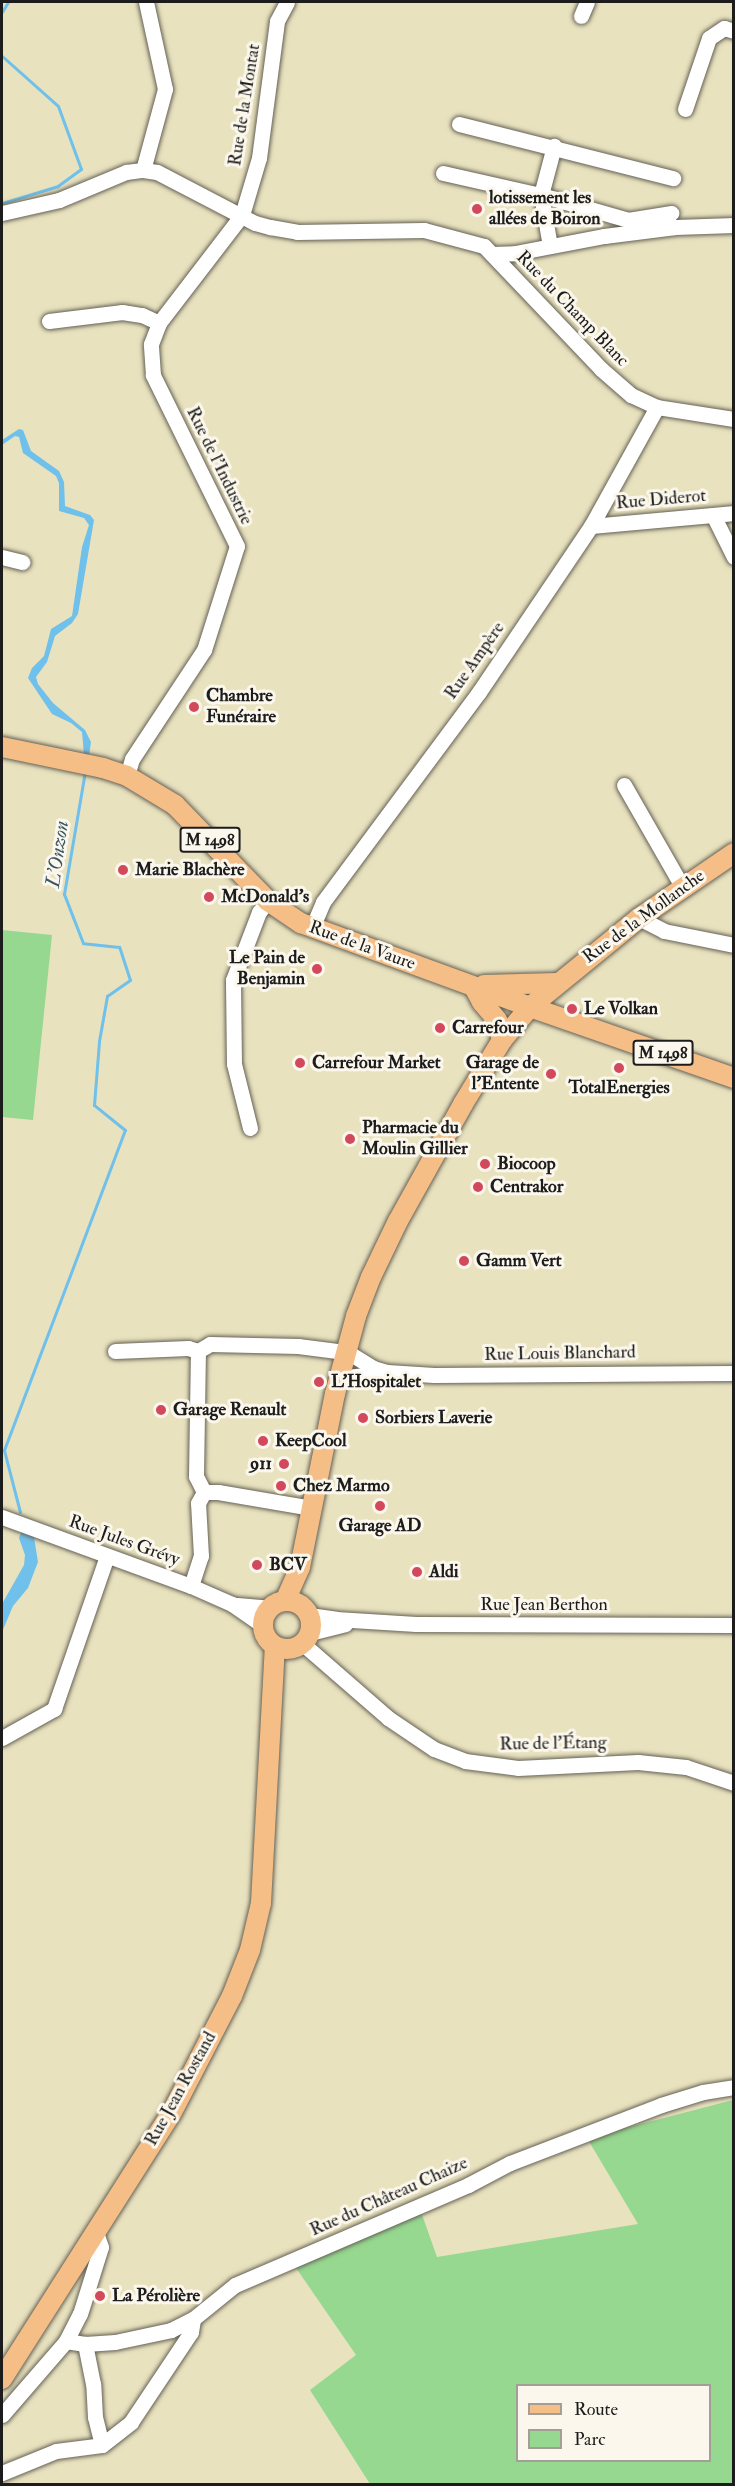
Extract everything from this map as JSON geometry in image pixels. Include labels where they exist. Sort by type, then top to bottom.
[{"type":"main road","name":"Rue de la Vaure","points":[[2,747],[127,776],[175,805],[268,900],[312,928],[469,985],[557,983]]},
{"type":"main road","name":"Rue de la Mollanche","points":[[346,1352],[371,1277],[398,1221],[505,1038],[530,1007],[557,983],[639,918],[734,853]]},
{"type":"main road","name":"M 1498","points":[[469,985],[734,1078]]},
{"type":"main road","points":[[469,985],[497,1020],[505,1038],[558,1017]]},
{"type":"main road","name":"Rue Jean Rostand","points":[[2,2379],[171,2114],[232,1996],[250,1950],[261,1903],[270,1766],[289,1625],[346,1352]]},
{"type":"street","points":[[2,213],[59,200],[126,172],[143,170],[165,89],[146,2]]},
{"type":"street","name":"Rue de la Montat","points":[[242,215],[259,158],[277,21],[287,2]]},
{"type":"street","points":[[685,109],[709,38],[724,28],[734,30]]},
{"type":"street","points":[[459,124],[554,146],[673,178]]},
{"type":"street","points":[[550,246],[541,195],[554,146]]},
{"type":"street","name":"Rue du Champ Blanc","points":[[143,170],[157,172],[255,223],[297,232],[424,230],[484,246],[601,369],[631,395],[657,407],[734,419]]},
{"type":"street","points":[[443,173],[541,195],[628,220],[671,213]]},
{"type":"street","name":"Rue de l'Industrie","points":[[127,776],[132,759],[204,650],[237,546],[153,375],[151,344],[159,323],[242,215]]},
{"type":"street","points":[[492,254],[663,228],[734,225]]},
{"type":"street","points":[[49,321],[122,312],[142,315],[159,323]]},
{"type":"street","name":"Rue Ampère","points":[[312,928],[323,902],[479,692],[591,526],[657,407]]},
{"type":"street","name":"Rue Diderot","points":[[591,526],[734,513]]},
{"type":"street","points":[[713,515],[734,557]]},
{"type":"street","points":[[2,557],[22,561]]},
{"type":"street","points":[[624,785],[683,888]]},
{"type":"street","points":[[250,1128],[234,1064],[233,980],[259,912],[268,900]]},
{"type":"street","points":[[639,918],[664,932],[734,945]]},
{"type":"street","points":[[115,1352],[188,1348],[198,1351],[210,1344],[298,1346],[346,1352]]},
{"type":"street","points":[[198,1351],[196,1476],[204,1492]]},
{"type":"street","name":"Rue Louis Blanchard","points":[[346,1352],[373,1368],[387,1372]]},
{"type":"street","name":"Rue Louis Blanchard","points":[[339,1378],[387,1372],[434,1375],[734,1373]]},
{"type":"street","points":[[204,1492],[218,1492],[312,1508]]},
{"type":"street","points":[[191,1586],[201,1556],[198,1503],[204,1492]]},
{"type":"street","name":"Rue Jules Grévy","points":[[2,1517],[191,1586],[289,1625]]},
{"type":"street","points":[[2,1738],[54,1709],[107,1556]]},
{"type":"street","name":"Rue Jean Berthon","points":[[289,1625],[354,1621],[426,1624],[734,1625]]},
{"type":"street","name":"Rue de l'Étang","points":[[289,1625],[388,1718],[434,1749],[465,1761],[518,1768],[638,1762],[686,1767],[734,1783]]},
{"type":"street","name":"Rue du Château Chaize","points":[[66,2341],[85,2344],[115,2342],[171,2330],[193,2319],[235,2284],[468,2185],[510,2163],[661,2105],[703,2092],[734,2087]]},
{"type":"street","points":[[2,2415],[66,2341],[80,2314],[101,2247],[95,2230]]},
{"type":"street","points":[[2,2473],[56,2451],[102,2445],[131,2422],[191,2332],[193,2319]]},
{"type":"street","points":[[85,2344],[93,2384],[95,2417],[102,2445]]},
{"type":"green space","points":[[2,930],[52,935],[33,1120],[2,1117]]},
{"type":"green space","points":[[733,2100],[733,2484],[370,2484],[310,2390],[356,2355],[294,2265],[420,2209],[437,2257],[638,2224],[587,2138]]},
{"type":"water","points":[[19,429],[23,430],[31,451],[59,471],[64,482],[65,506],[90,515],[94,520],[78,614],[72,623],[55,636],[47,662],[36,677],[38,684],[53,703],[85,730],[91,742],[89,756],[84,755],[82,732],[71,723],[52,714],[28,678],[32,668],[44,656],[51,629],[72,616],[82,547],[89,525],[84,518],[59,511],[59,483],[56,476],[23,453],[19,437],[15,436],[2,445],[2,440]]},
{"type":"water","points":[[22,1530],[34,1537],[38,1562],[28,1588],[13,1606],[2,1632],[2,1604],[24,1565],[25,1555],[19,1538]]},
{"type":"waterway","name":"L'Onzon","points":[[2,12],[8,2]]},
{"type":"waterway","name":"L'Onzon","points":[[2,56],[58,106],[81,169],[58,186],[2,203]]},
{"type":"waterway","name":"L'Onzon","points":[[20,1512],[4,1450],[125,1130],[94,1105],[99,1041],[107,996],[130,980],[119,947],[83,943],[64,894],[85,771]]},
{"type":"place","name":"lotissement les allées de Boiron","points":[[477,209]]},
{"type":"place","name":"Chambre Funéraire","points":[[194,707]]},
{"type":"place","name":"Marie Blachère","points":[[123,870]]},
{"type":"place","name":"McDonald's","points":[[209,897]]},
{"type":"place","name":"Le Pain de Benjamin","points":[[317,969]]},
{"type":"place","name":"Le Volkan","points":[[572,1009]]},
{"type":"place","name":"Carrefour","points":[[440,1028]]},
{"type":"place","name":"Carrefour Market","points":[[300,1063]]},
{"type":"place","name":"TotalEnergies","points":[[619,1068]]},
{"type":"place","name":"Garage de l'Entente","points":[[551,1074]]},
{"type":"place","name":"Pharmacie du Moulin Gillier","points":[[350,1139]]},
{"type":"place","name":"Biocoop","points":[[485,1164]]},
{"type":"place","name":"Centrakor","points":[[478,1187]]},
{"type":"place","name":"Gamm Vert","points":[[464,1261]]},
{"type":"place","name":"L'Hospitalet","points":[[319,1382]]},
{"type":"place","name":"Garage Renault","points":[[161,1410]]},
{"type":"place","name":"Sorbiers Laverie","points":[[363,1418]]},
{"type":"place","name":"KeepCool","points":[[263,1441]]},
{"type":"place","name":"911","points":[[284,1464]]},
{"type":"place","name":"Chez Marmo","points":[[281,1486]]},
{"type":"place","name":"Garage AD","points":[[380,1506]]},
{"type":"place","name":"BCV","points":[[257,1565]]},
{"type":"place","name":"Aldi","points":[[417,1572]]},
{"type":"place","name":"La Pérolière","points":[[100,2296]]}]
